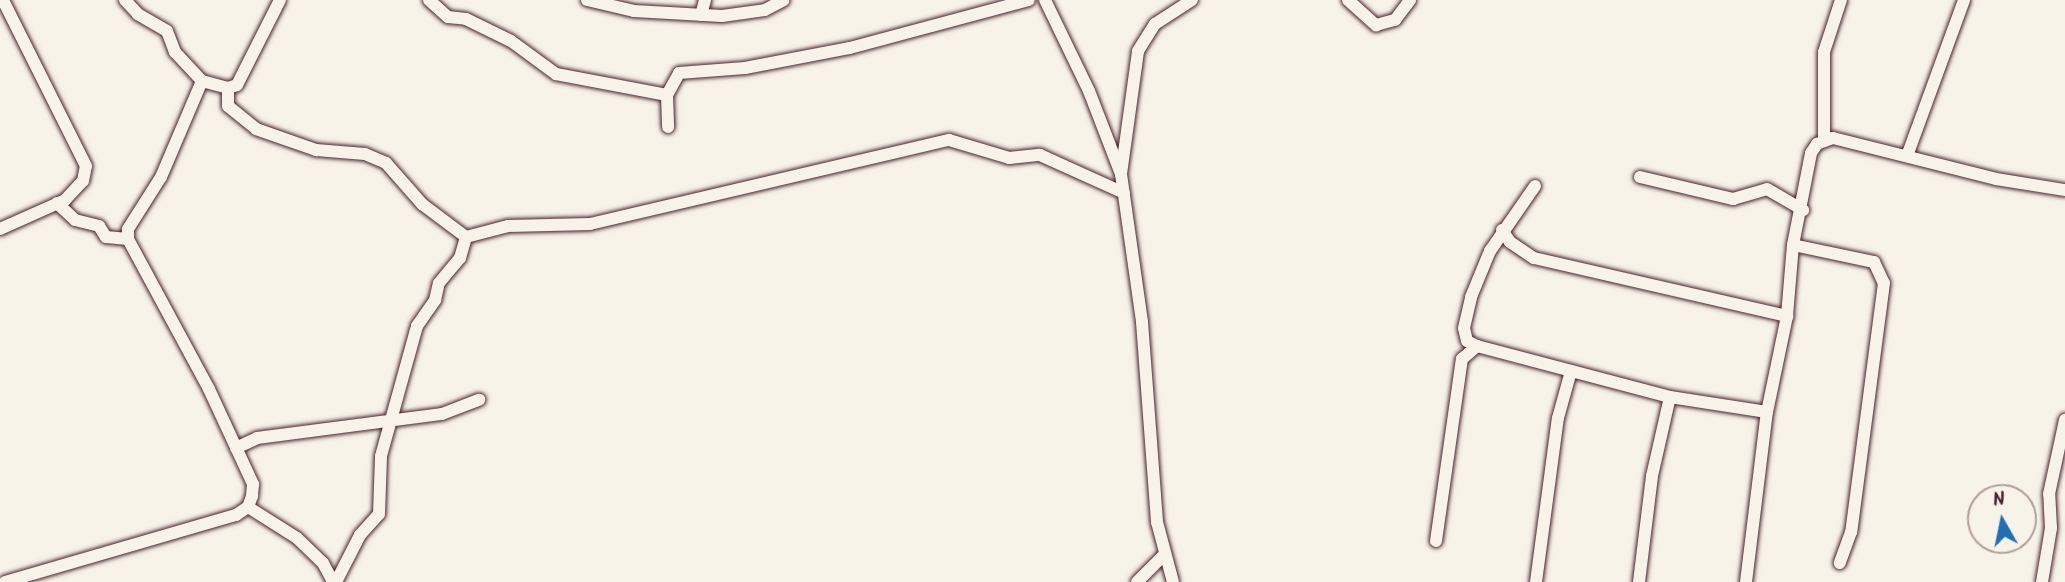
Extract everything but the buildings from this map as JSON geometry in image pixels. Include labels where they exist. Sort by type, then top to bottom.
[{"type":"street","points":[[0,229],[57,203],[83,181],[86,166],[3,0]]},
{"type":"street","points":[[125,0],[138,14],[167,31],[175,51],[202,81],[228,88],[237,85],[246,72],[252,52],[280,0]]},
{"type":"street","points":[[429,0],[448,17],[466,19],[511,41],[556,74],[667,95]]},
{"type":"street","points":[[587,0],[634,11],[701,15],[765,10],[785,0]]},
{"type":"street","points":[[701,15],[705,0]]},
{"type":"street","points":[[668,127],[667,95],[679,72],[745,68],[850,48],[1029,0]]},
{"type":"street","points":[[1045,0],[1089,91],[1121,174],[1142,322],[1155,494],[1164,555],[1173,582]]},
{"type":"street","points":[[1121,174],[1138,51],[1155,24],[1192,0]]},
{"type":"street","points":[[1348,0],[1376,25],[1395,20],[1410,0]]},
{"type":"street","points":[[1746,582],[1767,412],[1787,316],[1793,245],[1803,210],[1811,153],[1824,139],[1824,52],[1841,0]]},
{"type":"street","points":[[1907,156],[1964,0]]},
{"type":"street","points":[[5,582],[236,514],[248,507],[253,484],[128,239],[128,229],[161,177],[202,81]]},
{"type":"street","points":[[228,88],[228,106],[233,113],[256,129],[316,150],[365,154],[386,163],[422,204],[466,237]]},
{"type":"street","points":[[1824,139],[2065,190]]},
{"type":"street","points":[[466,237],[508,226],[590,224],[949,140],[1009,158],[1040,155],[1124,193]]},
{"type":"street","points":[[1640,177],[1733,199],[1767,189],[1803,210]]},
{"type":"street","points":[[1535,186],[1502,230],[1471,297],[1464,328],[1467,341],[1477,346],[1670,397],[1767,412]]},
{"type":"street","points":[[57,203],[75,220],[99,226],[106,237],[128,239]]},
{"type":"street","points":[[1502,230],[1510,242],[1534,258],[1787,316]]},
{"type":"street","points":[[248,507],[298,538],[323,563],[335,582],[360,535],[379,514],[381,456],[417,326],[435,300],[439,283],[460,258],[466,237]]},
{"type":"street","points":[[1793,245],[1874,262],[1884,283],[1851,532],[1840,563]]},
{"type":"street","points":[[1436,541],[1462,359],[1477,346]]},
{"type":"street","points":[[1536,582],[1558,418],[1571,371]]},
{"type":"street","points":[[1639,582],[1652,476],[1670,397]]},
{"type":"street","points":[[236,448],[257,438],[442,414],[480,400]]},
{"type":"street","points":[[2042,582],[2051,528],[2049,494],[2065,420]]},
{"type":"street","points":[[2051,528],[2065,529]]},
{"type":"street","points":[[1137,582],[1164,555]]}]
